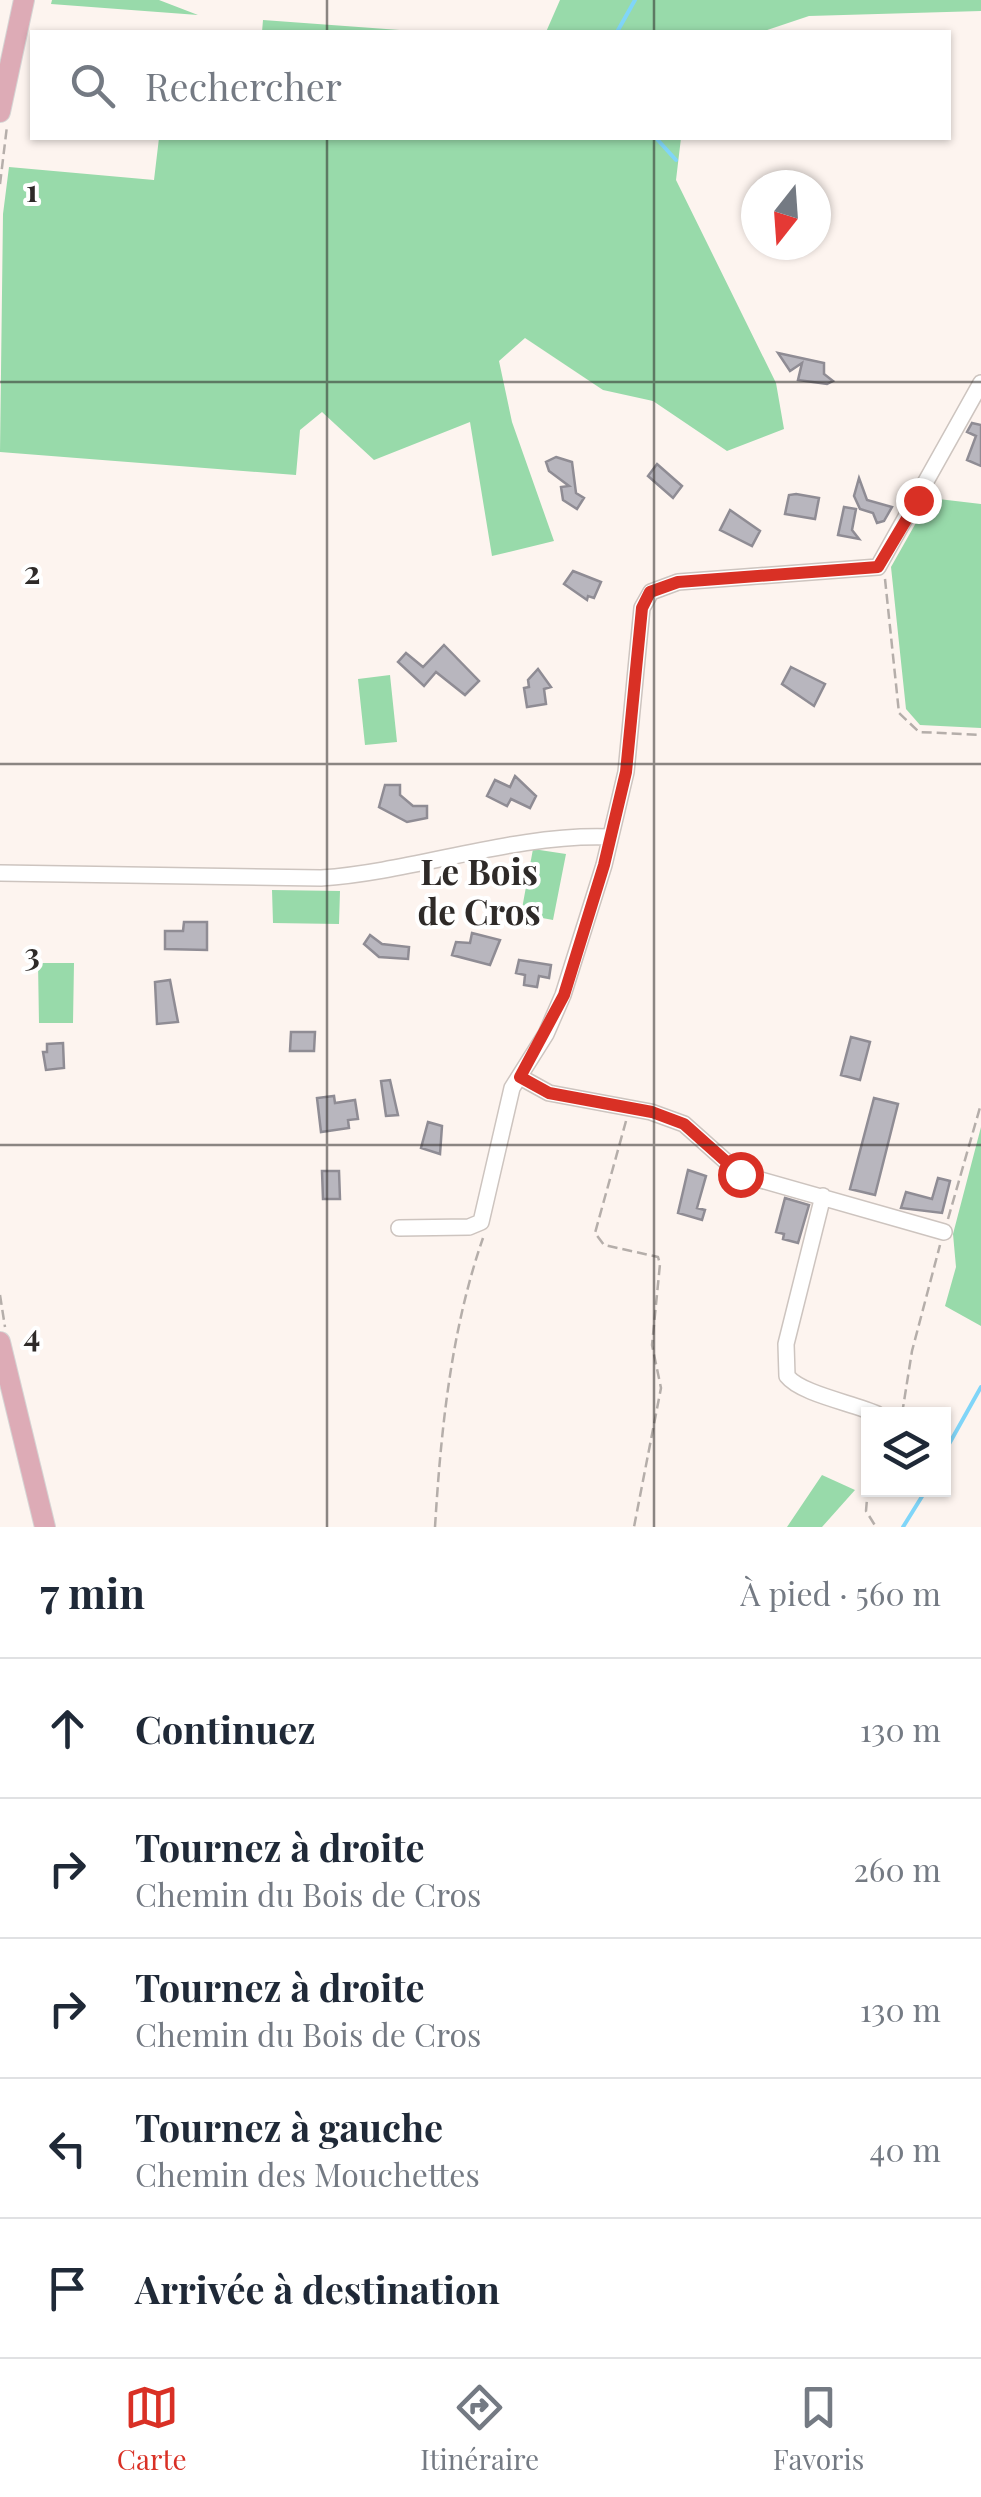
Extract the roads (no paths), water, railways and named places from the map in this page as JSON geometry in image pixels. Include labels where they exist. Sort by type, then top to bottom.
[{"type":"main road","points":[[0,112],[24,0]]},
{"type":"main road","points":[[0,1342],[45,1527]]},
{"type":"street","points":[[399,1228],[469,1227],[481,1222],[512,1088],[566,987],[604,865],[626,772],[637,632],[650,592],[678,582],[878,567],[981,382]]},
{"type":"street","points":[[0,874],[321,878],[368,875],[533,841],[608,837]]},
{"type":"street","points":[[520,1077],[549,1093],[652,1112],[684,1124],[740,1174],[944,1232]]},
{"type":"street","points":[[824,1196],[786,1344],[787,1376],[801,1388],[862,1407]]},
{"type":"waterway","points":[[618,30],[635,0]]},
{"type":"waterway","points":[[658,140],[676,160]]},
{"type":"waterway","points":[[951,1441],[981,1387]]},
{"type":"waterway","points":[[903,1527],[922,1497]]},
{"type":"district","name":"Le Bois de Cros","points":[[479,890]]}]
